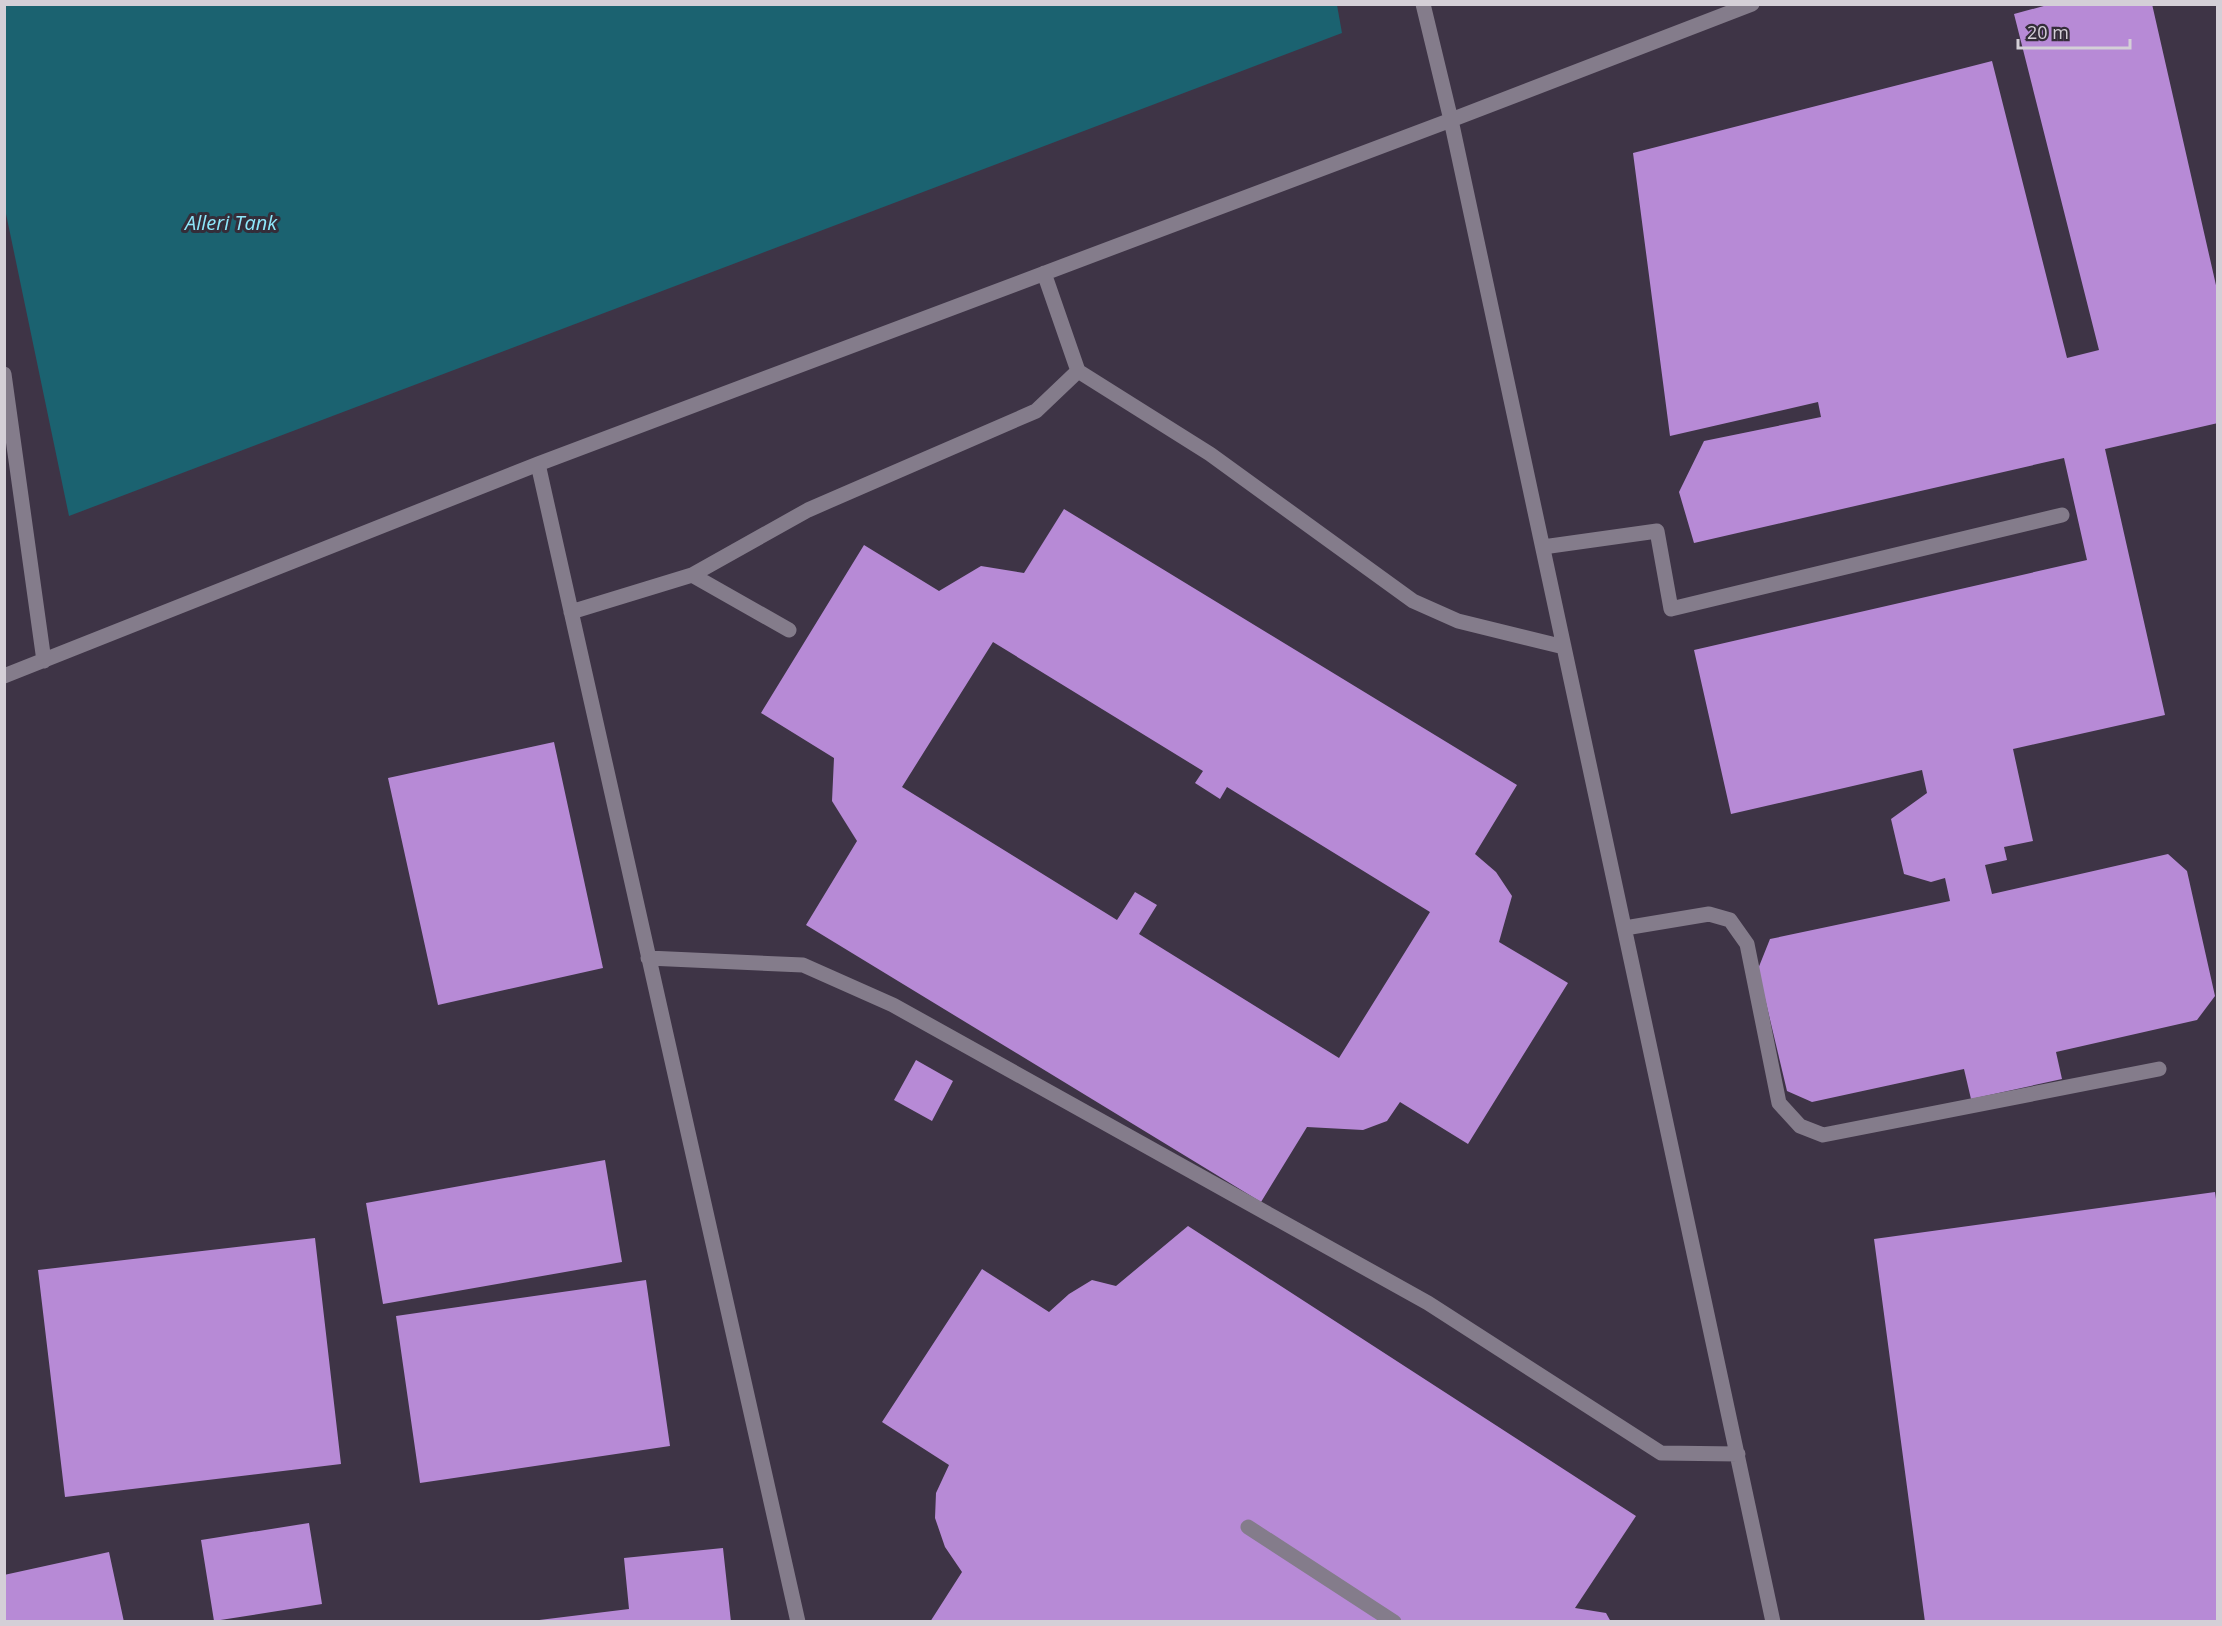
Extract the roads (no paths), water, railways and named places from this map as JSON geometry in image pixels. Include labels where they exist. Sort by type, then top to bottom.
[{"type":"lane","points":[[1423,4],[1451,120],[1773,1622]]},
{"type":"lane","points":[[4,676],[538,464],[1451,120],[1752,4]]},
{"type":"lane","points":[[1044,273],[1078,371],[1210,454],[1413,601],[1458,621],[1564,648]]},
{"type":"lane","points":[[571,612],[692,575],[808,510],[1036,411],[1078,371]]},
{"type":"lane","points":[[4,374],[44,661]]},
{"type":"lane","points":[[538,464],[798,1622]]},
{"type":"lane","points":[[1543,547],[1657,531],[1671,609],[2062,515]]},
{"type":"lane","points":[[692,575],[789,630]]},
{"type":"lane","points":[[1624,928],[1708,914],[1730,920],[1747,944],[1779,1103],[1800,1126],[1823,1135],[2159,1069]]},
{"type":"lane","points":[[648,958],[803,965],[892,1005],[1428,1303],[1661,1453],[1738,1454]]},
{"type":"lane","points":[[1248,1527],[1394,1622]]},
{"type":"water","name":"Alleri Tank","points":[[5,5],[1337,5],[1342,33],[69,516],[5,209]]}]
